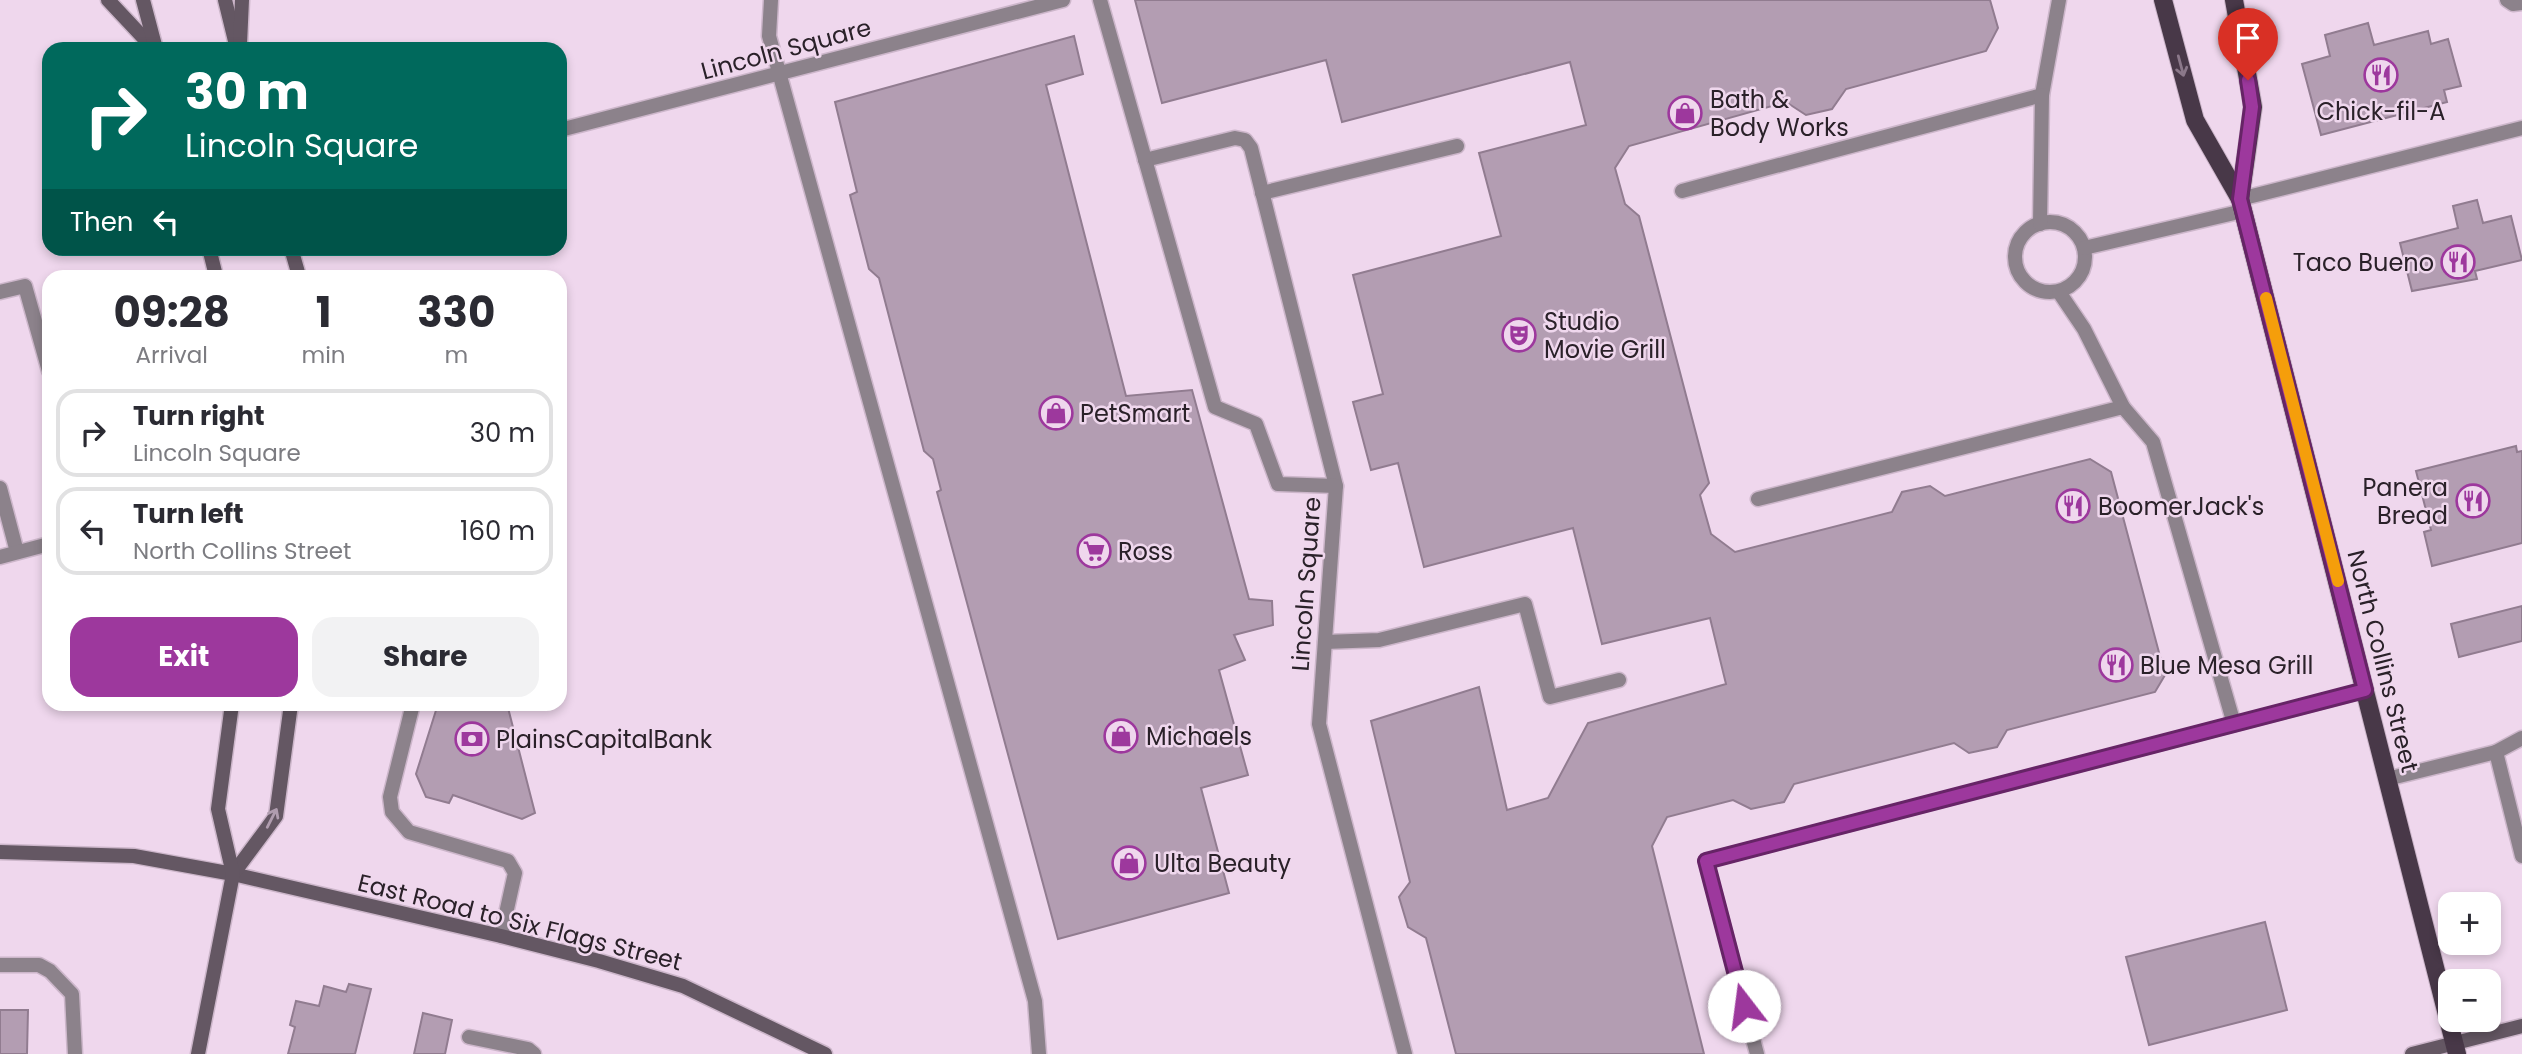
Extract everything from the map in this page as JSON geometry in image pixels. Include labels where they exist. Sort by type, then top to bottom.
[{"type":"main road","name":"North Collins Street","points":[[2163,0],[2195,120],[2241,205],[2456,1049]]},
{"type":"main road","name":"North Collins Street","points":[[2234,0],[2252,107],[2241,205]]},
{"type":"street","points":[[108,0],[148,42]]},
{"type":"street","points":[[143,0],[153,42]]},
{"type":"street","points":[[225,0],[236,42]]},
{"type":"street","points":[[239,42],[242,0]]},
{"type":"street","points":[[771,0],[769,36],[1035,1001],[1039,1054]]},
{"type":"street","name":"Lincoln Square","points":[[567,129],[1063,0]]},
{"type":"street","name":"Lincoln Square","points":[[1100,0],[1215,407],[1256,424],[1278,484],[1336,486],[1319,724],[1405,1054]]},
{"type":"street","points":[[2040,224],[2042,95],[2059,0]]},
{"type":"street","points":[[2507,0],[2513,4],[2522,3]]},
{"type":"street","points":[[1682,191],[2042,95]]},
{"type":"street","points":[[2084,248],[2522,128]]},
{"type":"street","points":[[1145,160],[1235,138],[1245,139],[1251,148],[1336,486]]},
{"type":"street","points":[[1262,193],[1457,146]]},
{"type":"street","points":[[2040,224],[2062,224],[2080,238],[2084,248],[2085,259],[2077,279],[2059,292],[2037,290],[2027,285],[2015,266],[2014,256],[2022,235],[2040,224]]},
{"type":"street","points":[[0,292],[25,286],[42,346]]},
{"type":"street","points":[[2059,292],[2084,329],[2123,407],[2153,442],[2234,724]]},
{"type":"street","points":[[1758,499],[2123,407]]},
{"type":"street","points":[[0,488],[17,552]]},
{"type":"street","points":[[0,557],[42,546]]},
{"type":"street","points":[[1325,642],[1379,640],[1525,604],[1550,697],[1619,680]]},
{"type":"street","points":[[1757,1054],[1706,861],[2365,690]]},
{"type":"street","points":[[198,1054],[233,874],[218,809],[231,711]]},
{"type":"street","points":[[233,874],[276,816],[291,711]]},
{"type":"street","points":[[411,711],[390,797],[392,812],[409,832],[508,861],[515,873],[501,936]]},
{"type":"street","points":[[2387,779],[2496,752],[2522,738]]},
{"type":"street","points":[[2496,752],[2522,856]]},
{"type":"street","name":"East Road to Six Flags Street","points":[[0,852],[134,856],[233,874],[501,936],[683,986],[825,1054]]},
{"type":"street","points":[[0,965],[39,965],[50,971],[72,994],[75,1054]]},
{"type":"street","points":[[2412,1054],[2456,1049],[2522,1026]]},
{"type":"street","points":[[469,1037],[528,1049],[534,1054]]},
{"type":"building","points":[[1135,0],[1990,0],[1998,28],[1986,51],[1846,89],[1832,109],[1806,115],[1786,102],[1629,146],[1615,168],[1625,204],[1639,216],[1709,483],[1700,495],[1711,534],[1735,552],[1892,512],[1902,492],[1930,486],[1945,496],[2090,459],[2111,472],[2165,675],[2155,692],[2007,730],[1997,747],[1969,753],[1954,743],[1794,784],[1784,802],[1751,809],[1733,800],[1667,817],[1652,846],[1704,1054],[1456,1054],[1426,938],[1408,927],[1399,897],[1410,882],[1371,721],[1479,687],[1507,810],[1548,798],[1588,723],[1726,684],[1710,618],[1602,644],[1573,528],[1424,567],[1398,463],[1371,470],[1353,402],[1383,394],[1353,275],[1501,236],[1479,153],[1586,125],[1570,62],[1342,122],[1326,60],[1162,103]]},
{"type":"building","name":"Chick-fil-A","points":[[2368,23],[2374,45],[2428,31],[2431,44],[2448,39],[2461,86],[2444,90],[2447,102],[2321,135],[2302,64],[2330,56],[2325,35]]},
{"type":"building","points":[[1074,36],[1083,74],[1046,85],[1126,396],[1192,390],[1249,599],[1272,601],[1273,625],[1234,635],[1245,660],[1219,670],[1248,775],[1201,788],[1229,893],[1058,939],[937,492],[941,490],[933,459],[924,451],[879,278],[869,269],[850,195],[857,192],[835,102]]},
{"type":"building","points":[[2477,200],[2483,223],[2511,216],[2522,260],[2475,271],[2477,279],[2412,291],[2400,243],[2458,228],[2453,206]]},
{"type":"building","name":"Panera Bread","points":[[2516,446],[2517,452],[2522,451],[2522,543],[2432,566],[2424,532],[2431,530],[2416,471]]},
{"type":"building","points":[[2522,606],[2522,641],[2459,657],[2451,624]]},
{"type":"building","name":"PlainsCapitalBank","points":[[436,711],[509,711],[535,813],[522,819],[453,795],[449,803],[426,797],[416,774]]},
{"type":"building","points":[[2265,922],[2287,1010],[2149,1045],[2126,957]]},
{"type":"building","points":[[349,984],[371,989],[355,1054],[288,1054],[295,1027],[290,1025],[296,1001],[319,1006],[324,986],[346,992]]},
{"type":"building","points":[[0,1010],[28,1010],[27,1054],[0,1054]]},
{"type":"building","points":[[423,1013],[452,1020],[445,1054],[414,1054]]},
{"type":"slow traffic","points":[[2266,298],[2338,581]]},
{"type":"place","name":"Chick-fil-A","points":[[2381,75]]},
{"type":"place","name":"Bath & Body Works","points":[[1685,113]]},
{"type":"place","name":"Taco Bueno","points":[[2458,262]]},
{"type":"place","name":"Studio Movie Grill","points":[[1519,335]]},
{"type":"place","name":"PetSmart","points":[[1056,413]]},
{"type":"place","name":"Panera Bread","points":[[2473,501]]},
{"type":"place","name":"BoomerJack's","points":[[2073,506]]},
{"type":"place","name":"Ross","points":[[1094,551]]},
{"type":"place","name":"Blue Mesa Grill","points":[[2116,665]]},
{"type":"place","name":"Michaels","points":[[1121,736]]},
{"type":"place","name":"PlainsCapitalBank","points":[[472,739]]},
{"type":"place","name":"Ulta Beauty","points":[[1129,863]]},
{"type":"route","points":[[1744,1006],[1706,861],[2365,690],[2240,199],[2252,107],[2248,80]]}]
